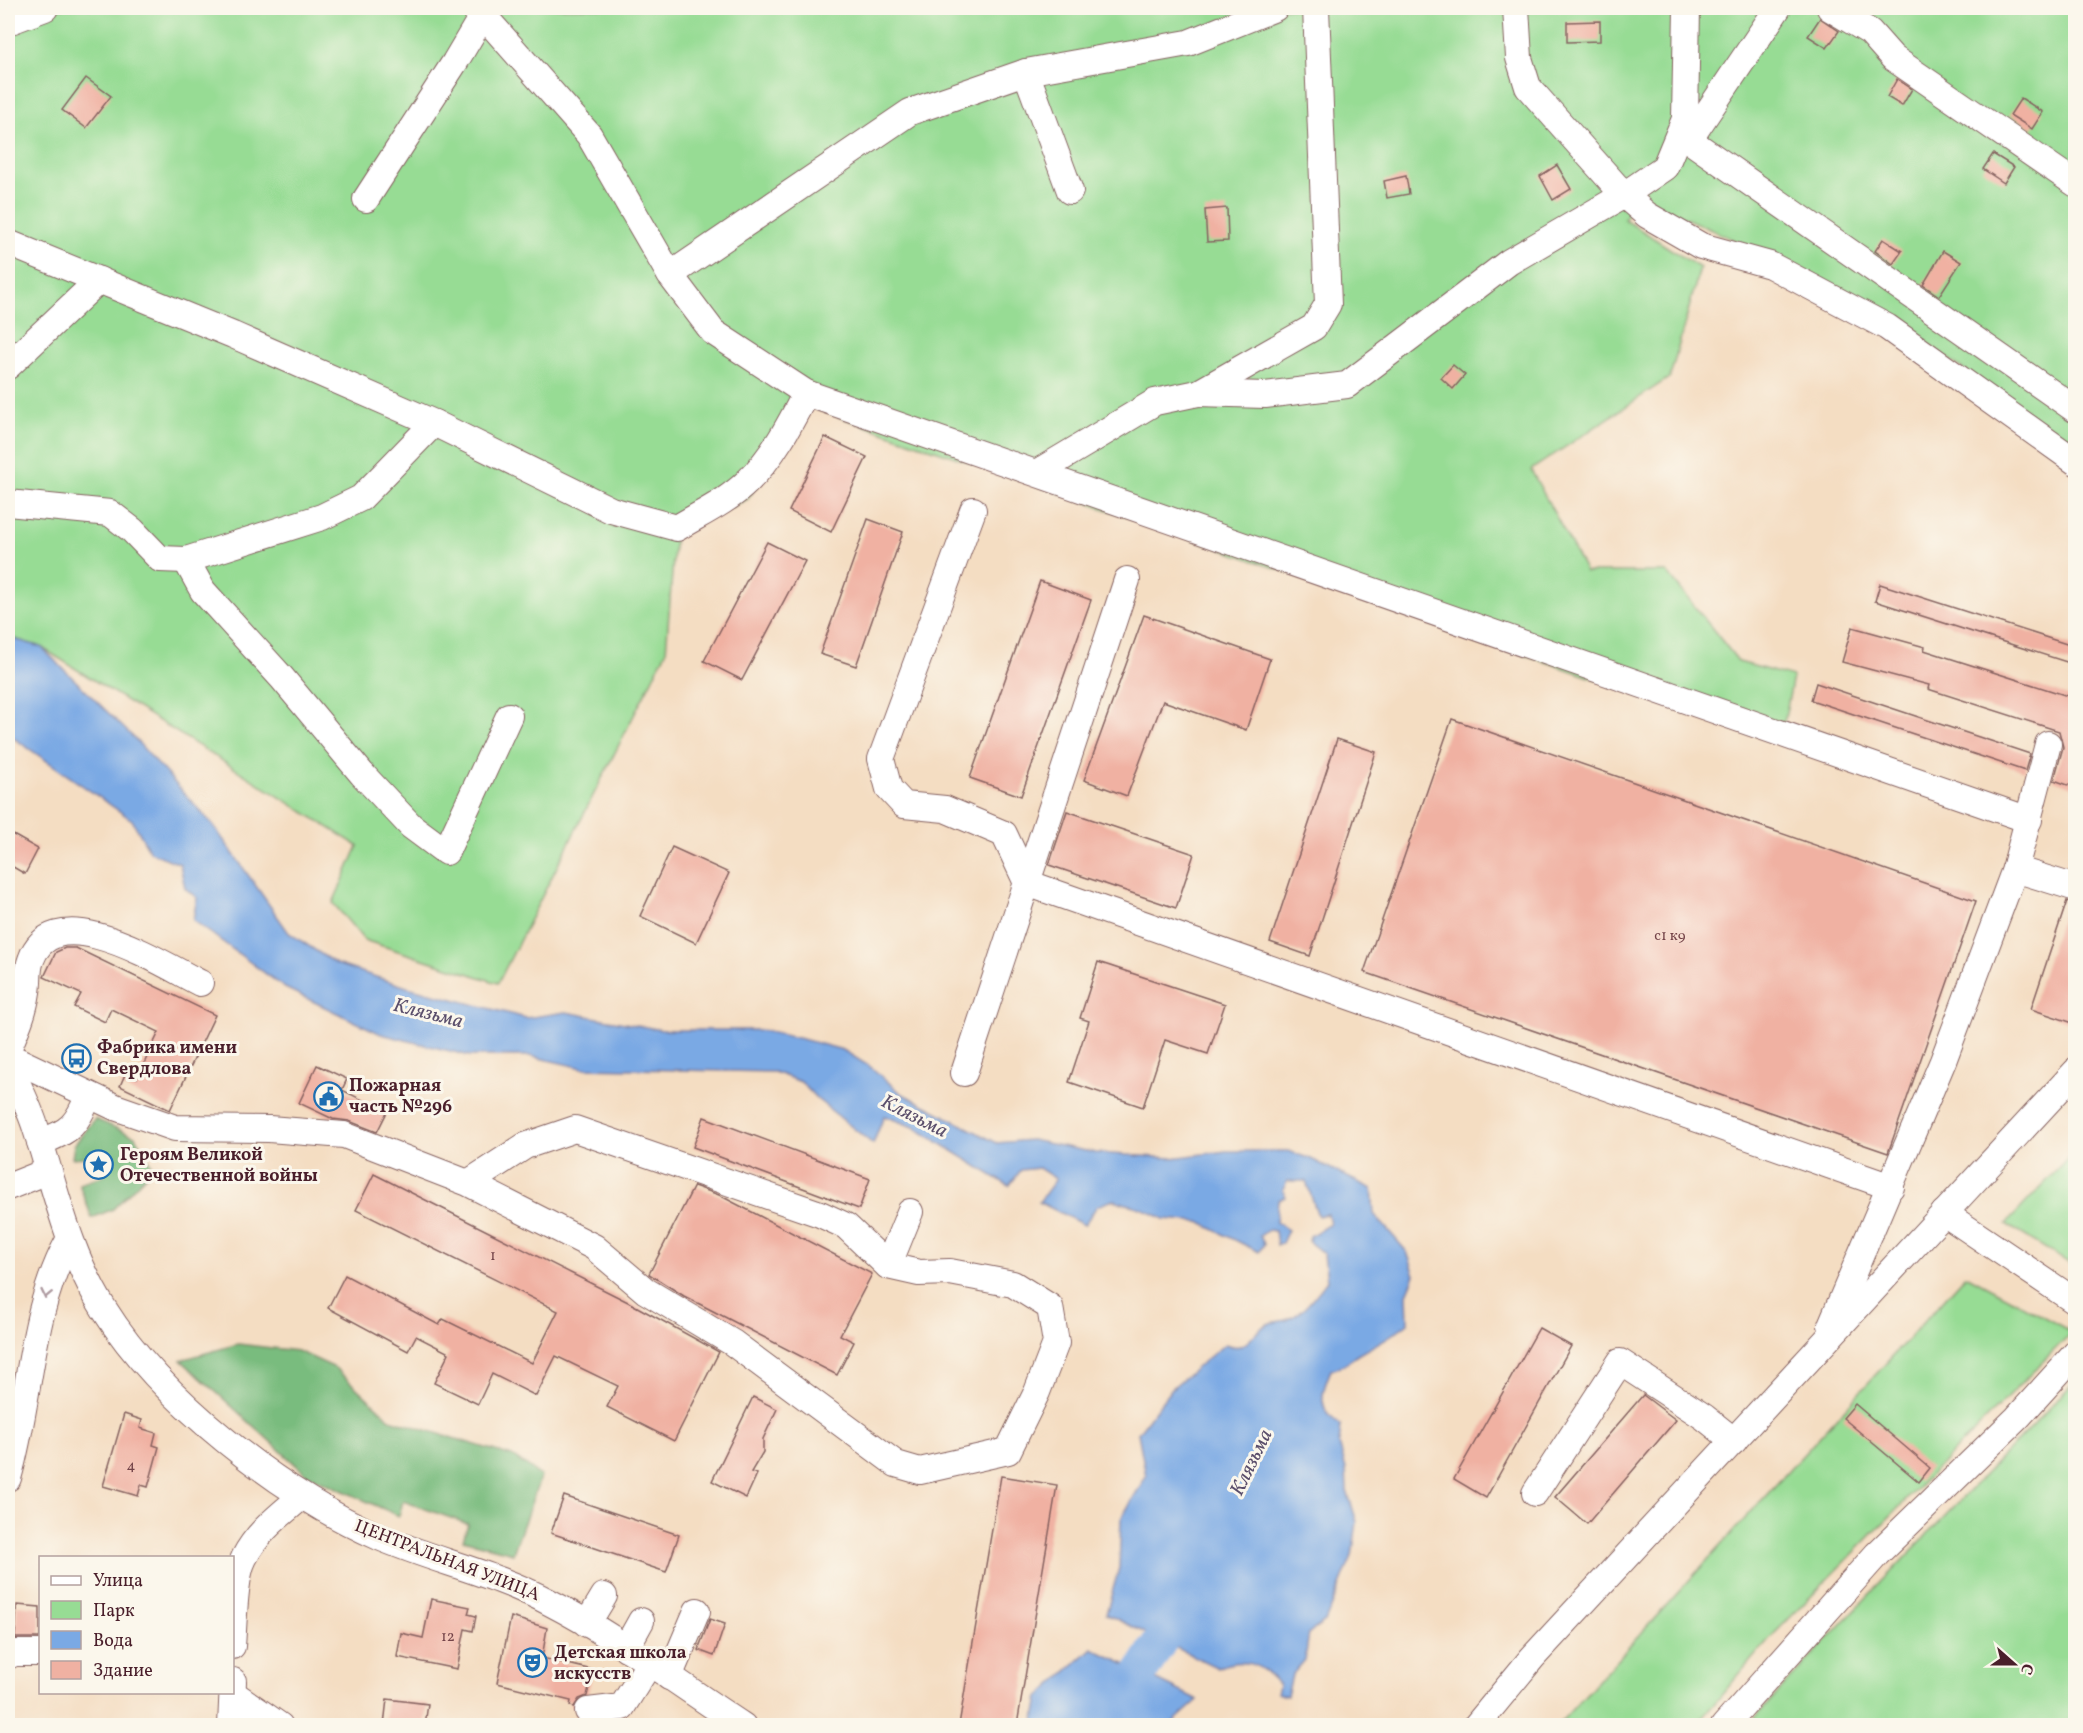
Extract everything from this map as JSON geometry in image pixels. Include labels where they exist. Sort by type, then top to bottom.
[{"type":"street","points":[[8,22],[45,8]]},
{"type":"street","points":[[670,274],[910,112],[1026,72],[1188,43],[1275,8]]},
{"type":"street","points":[[1198,393],[1314,327],[1328,304],[1316,8]]},
{"type":"street","points":[[1516,8],[1519,58],[1528,87],[1624,195],[1647,215],[1701,246],[1770,265],[1887,327],[2071,450]]},
{"type":"street","points":[[1687,8],[1692,123],[1689,140],[2076,410]]},
{"type":"street","points":[[1038,472],[1155,402],[1198,393],[1265,395],[1347,385],[1509,262],[1624,195],[1665,167],[1692,123],[1778,8]]},
{"type":"street","points":[[1830,8],[1870,32],[1893,58],[2076,184]]},
{"type":"street","points":[[366,199],[455,62],[485,11],[589,135],[670,274],[713,332],[806,393],[1038,472],[1546,653],[2029,819]]},
{"type":"street","points":[[1026,72],[1070,191]]},
{"type":"street","points":[[8,243],[233,335],[434,423],[611,510],[677,528],[716,505],[747,482],[779,444],[806,393]]},
{"type":"street","points":[[8,366],[99,280]]},
{"type":"street","points":[[8,503],[110,513],[132,530],[160,560],[186,560],[322,517],[361,498],[434,423]]},
{"type":"street","points":[[973,510],[881,759],[889,789],[903,805],[945,809],[1004,834],[1027,883],[1891,1187]]},
{"type":"street","points":[[186,560],[203,591],[282,678],[362,774],[411,826],[446,852],[509,716]]},
{"type":"street","points":[[964,1073],[1127,580]]},
{"type":"street","points":[[1822,1345],[1943,1061],[2015,869],[2048,744]]},
{"type":"street","points":[[2015,869],[2076,888]]},
{"type":"street","points":[[8,1048],[20,1021],[28,991],[30,962],[39,944],[57,934],[79,931],[105,937],[200,983]]},
{"type":"street","points":[[8,1056],[89,1095],[175,1128],[269,1129],[344,1135],[468,1183],[594,1247],[646,1291],[733,1343],[896,1464],[920,1471],[1008,1451],[1037,1392],[1056,1343],[1050,1307],[1013,1284],[950,1272],[920,1273],[888,1266],[846,1226],[820,1214],[575,1129],[525,1146],[468,1183]]},
{"type":"street","name":"ЦЕНТРАЛЬНАЯ УЛИЦА","points":[[8,1062],[40,1142],[69,1240],[105,1311],[148,1365],[194,1412],[301,1497],[381,1538],[493,1575],[550,1602],[626,1648],[743,1725]]},
{"type":"street","points":[[1476,1725],[1532,1658],[2076,1071]]},
{"type":"street","points":[[40,1142],[59,1136],[75,1124],[89,1095]]},
{"type":"street","points":[[8,1187],[48,1171]]},
{"type":"street","points":[[888,1266],[910,1212]]},
{"type":"street","points":[[1944,1213],[2076,1302]]},
{"type":"street","points":[[8,1478],[17,1445],[48,1285],[69,1240]]},
{"type":"street","points":[[1724,1725],[1877,1554],[2017,1418],[2076,1353]]},
{"type":"street","points":[[1535,1493],[1620,1362],[1704,1417],[1734,1441]]},
{"type":"street","points":[[234,1622],[243,1559],[269,1523],[301,1497]]},
{"type":"street","points":[[587,1624],[604,1596]]},
{"type":"street","points":[[588,1711],[622,1707],[659,1670],[697,1611]]},
{"type":"street","points":[[626,1648],[641,1621]]},
{"type":"street","points":[[8,1656],[14,1653],[39,1653]]},
{"type":"street","points":[[234,1687],[280,1725]]},
{"type":"street","points":[[231,1725],[233,1694]]},
{"type":"green space","points":[[8,8],[2075,8],[2075,449],[1862,298],[1643,199],[1624,219],[1700,268],[1670,377],[1531,470],[1586,572],[1667,572],[1739,662],[1793,677],[1780,743],[808,406],[748,499],[675,534],[666,652],[498,983],[364,940],[333,903],[358,846],[41,647],[8,637]]},
{"type":"green space","points":[[95,1119],[135,1136],[153,1168],[113,1209],[92,1218],[79,1184],[105,1175],[100,1156],[72,1158],[74,1145]]},
{"type":"green space","points":[[2075,1151],[2075,1267],[2006,1224]]},
{"type":"green space","points":[[1966,1275],[2072,1332],[1770,1638],[1696,1725],[1557,1726]]},
{"type":"green space","points":[[238,1344],[298,1351],[335,1368],[390,1419],[512,1456],[541,1476],[513,1553],[463,1540],[468,1524],[403,1501],[399,1516],[306,1474],[181,1360]]},
{"type":"green space","points":[[2075,1381],[2075,1725],[1748,1725],[1866,1598]]},
{"type":"water","points":[[8,637],[41,647],[134,738],[213,825],[289,933],[336,964],[407,987],[526,1018],[566,1012],[662,1030],[759,1030],[843,1050],[872,1068],[901,1093],[997,1143],[1031,1140],[1096,1153],[1172,1158],[1226,1151],[1288,1151],[1311,1159],[1372,1189],[1374,1214],[1407,1252],[1415,1275],[1407,1294],[1408,1323],[1331,1370],[1325,1387],[1324,1407],[1341,1426],[1339,1444],[1346,1469],[1347,1491],[1357,1522],[1352,1556],[1325,1622],[1309,1633],[1305,1660],[1292,1675],[1287,1696],[1277,1693],[1279,1685],[1259,1667],[1236,1663],[1218,1668],[1106,1614],[1119,1568],[1121,1519],[1146,1476],[1138,1433],[1172,1388],[1225,1344],[1240,1346],[1245,1344],[1268,1324],[1284,1321],[1298,1314],[1327,1281],[1324,1254],[1309,1242],[1310,1236],[1330,1224],[1328,1214],[1318,1216],[1306,1181],[1287,1181],[1283,1190],[1285,1197],[1278,1200],[1276,1222],[1288,1230],[1282,1243],[1277,1245],[1275,1231],[1268,1230],[1260,1236],[1264,1244],[1259,1252],[1199,1222],[1164,1219],[1141,1208],[1113,1200],[1097,1206],[1084,1225],[1039,1202],[1056,1179],[1039,1168],[1021,1170],[1009,1186],[914,1127],[884,1116],[873,1144],[817,1099],[801,1082],[774,1072],[583,1068],[530,1056],[470,1056],[381,1034],[285,988],[193,920],[197,898],[185,888],[180,864],[150,852],[132,820],[8,734]]},
{"type":"water","points":[[1092,1648],[1198,1700],[1170,1725],[1034,1725],[1039,1697]]},
{"type":"building","points":[[1820,18],[1839,31],[1827,48],[1808,36]]},
{"type":"building","points":[[1600,21],[1600,41],[1567,42],[1567,22]]},
{"type":"building","points":[[86,78],[111,96],[86,128],[62,110]]},
{"type":"building","points":[[1897,79],[1912,89],[1902,106],[1887,97]]},
{"type":"building","points":[[2021,98],[2043,112],[2032,129],[2010,115]]},
{"type":"building","points":[[1993,154],[2014,167],[2004,183],[1983,169]]},
{"type":"building","points":[[1557,165],[1571,189],[1553,200],[1540,176]]},
{"type":"building","points":[[1406,176],[1409,194],[1387,198],[1384,181]]},
{"type":"building","points":[[1227,208],[1228,241],[1207,242],[1205,210]]},
{"type":"building","points":[[1883,239],[1902,251],[1893,264],[1875,251]]},
{"type":"building","points":[[1943,251],[1961,262],[1939,296],[1923,285]]},
{"type":"building","points":[[1453,365],[1465,375],[1453,389],[1441,378]]},
{"type":"building","points":[[825,437],[867,457],[831,532],[789,511]]},
{"type":"building","points":[[868,519],[903,532],[856,666],[820,654]]},
{"type":"building","points":[[767,542],[805,561],[742,680],[704,661]]},
{"type":"building","points":[[1040,581],[1091,600],[1021,796],[970,778]]},
{"type":"building","points":[[1880,584],[2076,647],[2076,665],[1875,601]]},
{"type":"building","points":[[1144,615],[1270,659],[1246,730],[1163,701],[1127,796],[1084,780]]},
{"type":"building","points":[[1852,627],[1925,647],[1924,650],[2071,697],[2073,691],[2076,691],[2076,788],[2054,780],[2063,747],[2059,731],[1928,689],[1929,685],[1842,662]]},
{"type":"building","points":[[1816,683],[2030,754],[2025,771],[1811,700]]},
{"type":"building","points":[[1452,719],[1976,901],[1888,1153],[1364,972]]},
{"type":"building","points":[[1337,739],[1376,752],[1310,956],[1270,942]]},
{"type":"building","points":[[1067,811],[1194,854],[1176,908],[1049,865]]},
{"type":"building","points":[[8,832],[38,849],[25,874],[8,864]]},
{"type":"building","points":[[672,847],[729,873],[696,943],[640,916]]},
{"type":"building","points":[[2067,901],[2076,903],[2076,1024],[2031,1009]]},
{"type":"building","points":[[65,948],[76,948],[215,1015],[170,1110],[120,1086],[126,1072],[137,1078],[159,1032],[111,1009],[105,1022],[74,1007],[81,994],[44,977],[56,952]]},
{"type":"building","points":[[1098,962],[1225,1004],[1208,1054],[1165,1040],[1143,1107],[1069,1082],[1089,1021],[1080,1018]]},
{"type":"building","name":"Пожарная часть №296","points":[[317,1065],[347,1079],[342,1090],[387,1112],[377,1132],[349,1121],[333,1119],[299,1103]]},
{"type":"building","points":[[704,1117],[870,1179],[859,1209],[693,1147]]},
{"type":"building","points":[[374,1174],[630,1303],[719,1352],[674,1441],[607,1407],[618,1386],[556,1356],[536,1396],[492,1374],[478,1404],[434,1383],[449,1353],[416,1336],[408,1351],[328,1308],[345,1275],[439,1325],[443,1319],[532,1363],[558,1311],[356,1210]]},
{"type":"building","points":[[694,1186],[719,1195],[872,1274],[840,1335],[854,1342],[837,1375],[684,1296],[649,1274]]},
{"type":"building","points":[[1539,1328],[1571,1346],[1486,1498],[1454,1479]]},
{"type":"building","points":[[1643,1395],[1676,1420],[1587,1524],[1555,1497]]},
{"type":"building","points":[[753,1397],[777,1409],[763,1439],[763,1452],[751,1472],[757,1474],[746,1498],[712,1481]]},
{"type":"building","points":[[1855,1404],[1930,1468],[1919,1482],[1843,1418]]},
{"type":"building","points":[[124,1414],[142,1420],[140,1428],[156,1433],[153,1445],[159,1447],[148,1487],[141,1485],[138,1496],[103,1486]]},
{"type":"building","points":[[1001,1476],[1057,1485],[1017,1725],[959,1725]]},
{"type":"building","points":[[564,1496],[679,1535],[666,1572],[551,1533]]},
{"type":"building","points":[[431,1599],[470,1607],[468,1614],[476,1616],[473,1631],[465,1629],[457,1669],[397,1657],[401,1633],[423,1638]]},
{"type":"building","points":[[17,1605],[39,1607],[39,1638],[15,1638]]},
{"type":"building","name":"Детская школа искусств","points":[[511,1617],[547,1628],[542,1658],[593,1670],[587,1696],[579,1699],[574,1707],[570,1706],[571,1701],[497,1683]]},
{"type":"building","points":[[710,1619],[725,1624],[714,1656],[698,1650]]},
{"type":"building","points":[[387,1699],[428,1704],[425,1725],[384,1725]]},
{"type":"waterway","name":"Клязьма","points":[[1120,1726],[1133,1685],[1170,1626],[1183,1600]]},
{"type":"place","name":"Фабрика имени Свердлова","points":[[76,1058]]},
{"type":"place","name":"Пожарная часть №296","points":[[328,1096]]},
{"type":"place","name":"Героям Великой Отечественной войны","points":[[99,1165]]},
{"type":"place","name":"Детская школа искусств","points":[[533,1663]]}]
